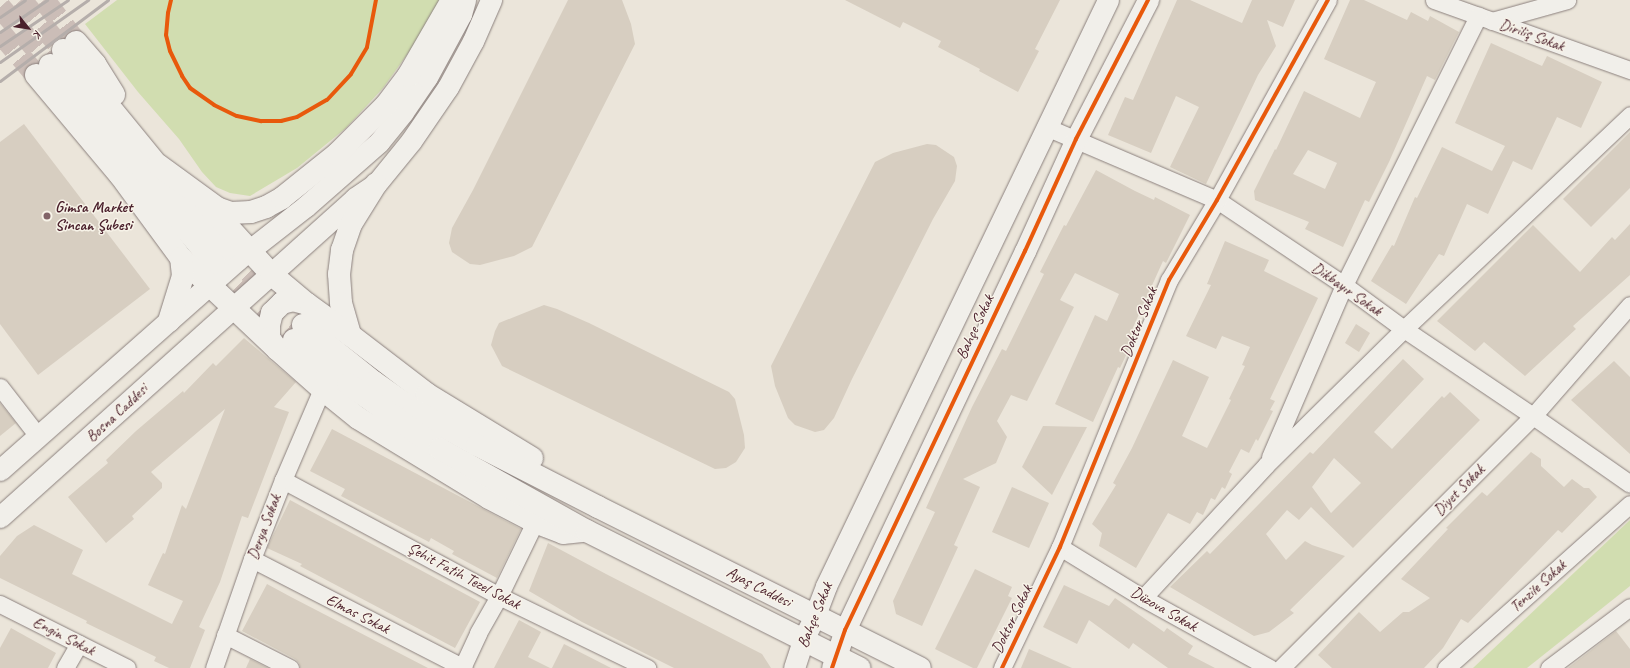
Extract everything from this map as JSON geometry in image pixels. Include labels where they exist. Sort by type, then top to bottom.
[{"type":"main road","points":[[158,165],[217,208],[231,213],[251,212],[266,207],[282,198],[311,175],[363,130],[386,106],[408,76],[452,0]]},
{"type":"main road","points":[[56,58],[95,64],[115,95],[136,138],[158,165],[220,256],[56,58]]},
{"type":"main road","points":[[56,58],[120,175],[181,258],[233,307],[295,330],[350,335],[427,394],[576,484],[598,507]]},
{"type":"main road","points":[[350,335],[341,303],[339,274],[342,250],[351,224],[376,184]]},
{"type":"main road","points":[[200,197],[271,274],[322,389],[358,418],[489,498],[535,522],[563,533],[587,531]]},
{"type":"main road","points":[[169,321],[183,276],[181,258]]},
{"type":"main road","name":"Ayaş Caddesi","points":[[295,330],[414,410],[477,445],[920,668]]},
{"type":"main road","name":"Ayaş Caddesi","points":[[295,330],[348,384],[440,449],[587,531],[803,640],[834,662],[859,668]]},
{"type":"street","points":[[0,470],[209,285],[250,250],[306,206],[379,142],[427,78],[462,14],[465,0]]},
{"type":"street","name":"Bosna Caddesi","points":[[0,517],[355,198],[376,184],[411,141],[448,87],[473,41],[491,0]]},
{"type":"street","name":"Bahçe Sokak","points":[[794,668],[803,640],[815,615],[826,586],[1108,0]]},
{"type":"street","name":"Bahçe Sokak","points":[[834,662],[846,630],[1076,139],[1148,0]]},
{"type":"street","name":"Doktor Sokak","points":[[1002,668],[1060,547],[1169,280],[1216,200],[1328,0]]},
{"type":"street","name":"Diriliş Sokak","points":[[1434,0],[1630,70]]},
{"type":"street","points":[[1266,465],[1344,285],[1485,18],[1567,0]]},
{"type":"street","points":[[1143,598],[1266,465],[1404,329],[1630,115]]},
{"type":"street","name":"Dikbayır Sokak","points":[[1046,127],[1216,200],[1344,285],[1404,329],[1533,416],[1630,484]]},
{"type":"street","name":"Diyet Sokak","points":[[1281,668],[1533,416],[1630,305]]},
{"type":"street","points":[[0,387],[38,436]]},
{"type":"street","name":"Derya Sokak","points":[[214,668],[252,560],[283,480],[322,389]]},
{"type":"street","name":"Şehit Fatih Tezel Sokak","points":[[283,480],[499,596],[648,668]]},
{"type":"street","name":"Tenzile Sokak","points":[[1446,668],[1630,504]]},
{"type":"street","points":[[463,668],[478,633],[499,596],[535,522]]},
{"type":"street","name":"Düzova Sokak","points":[[1060,547],[1143,598],[1270,668]]},
{"type":"street","name":"Elmas Sokak","points":[[252,560],[463,668]]},
{"type":"street","name":"Engin Sokak","points":[[0,604],[127,668]]},
{"type":"street","points":[[1549,668],[1630,607]]},
{"type":"street","points":[[225,635],[290,668]]},
{"type":"street","points":[[65,668],[79,644]]},
{"type":"green space","points":[[117,0],[444,0],[383,88],[346,128],[297,168],[250,196],[230,193],[216,187],[202,172],[179,139],[138,92],[85,24]]},
{"type":"green space","points":[[1630,520],[1630,586],[1527,668],[1473,668]]},
{"type":"building","points":[[568,0],[622,0],[631,24],[635,44],[532,247],[514,256],[480,265],[470,264],[452,252],[449,243],[452,228],[473,190]]},
{"type":"building","points":[[845,0],[1060,0],[1035,49],[1039,51],[1018,92],[979,71],[980,69],[938,47],[941,41],[903,22],[900,28]]},
{"type":"building","points":[[1177,0],[1190,0],[1242,23],[1252,0],[1295,0],[1283,27],[1267,20],[1276,46],[1258,75],[1206,184],[1170,167],[1199,107],[1176,96],[1151,153],[1108,135],[1125,97],[1133,100]]},
{"type":"building","points":[[1350,0],[1364,0],[1407,20],[1411,12],[1428,21],[1430,16],[1459,32],[1435,80],[1427,76],[1389,162],[1369,202],[1365,200],[1343,247],[1305,229],[1309,222],[1255,200],[1254,191],[1275,149],[1276,150],[1304,91],[1360,118],[1376,82],[1324,59]],"holes":[[[1308,150],[1337,163],[1325,189],[1293,174]]]},
{"type":"building","points":[[1491,43],[1542,66],[1547,56],[1602,82],[1581,128],[1557,117],[1532,170],[1513,161],[1488,214],[1467,204],[1444,256],[1439,254],[1406,304],[1371,281],[1392,245],[1394,246],[1415,197],[1417,198],[1442,147],[1492,171],[1505,146],[1455,123]]},
{"type":"building","name":"Gimsa Market Sincan Şubesi","points":[[24,124],[150,289],[38,375],[0,324],[0,142]]},
{"type":"building","points":[[1630,132],[1630,188],[1591,227],[1563,199]]},
{"type":"building","points":[[927,144],[936,145],[954,157],[957,166],[955,181],[933,219],[852,379],[834,418],[824,430],[815,432],[795,425],[788,418],[775,386],[771,366],[875,162],[893,153]]},
{"type":"building","points":[[1096,170],[1135,191],[1154,200],[1155,197],[1190,215],[1166,263],[1163,261],[1131,332],[1136,334],[1120,368],[1118,367],[1093,422],[1055,404],[1095,315],[1107,321],[1119,294],[1075,273],[1060,300],[1074,307],[1027,401],[1011,395],[997,421],[1007,437],[996,463],[963,479],[980,487],[954,545],[958,547],[922,626],[896,614],[893,601],[935,512],[926,508],[972,407],[1002,349],[1006,351],[1044,274],[1040,272],[1064,225],[1066,226]]},
{"type":"building","points":[[1630,224],[1630,275],[1573,326],[1576,329],[1525,376],[1484,342],[1475,351],[1437,321],[1533,225],[1580,272],[1612,237],[1615,240]]},
{"type":"building","points":[[1225,241],[1269,260],[1264,271],[1318,298],[1270,399],[1275,401],[1270,410],[1273,411],[1258,441],[1256,439],[1249,453],[1241,449],[1229,472],[1232,474],[1225,489],[1222,487],[1215,500],[1211,498],[1203,515],[1197,512],[1190,524],[1168,513],[1136,568],[1099,546],[1102,533],[1092,524],[1116,485],[1113,483],[1132,448],[1173,360],[1209,377],[1182,436],[1207,448],[1231,400],[1229,399],[1245,366],[1242,365],[1250,347],[1222,336],[1216,349],[1186,336],[1211,285],[1207,284]]},
{"type":"building","points":[[544,305],[589,323],[729,392],[735,399],[744,435],[745,448],[736,462],[726,468],[715,469],[502,366],[491,345],[499,323]]},
{"type":"building","points":[[1356,324],[1370,333],[1359,352],[1345,343]]},
{"type":"building","points":[[244,338],[296,382],[274,407],[289,412],[248,518],[242,516],[220,582],[199,627],[205,630],[190,668],[169,668],[154,661],[156,657],[86,623],[87,621],[0,578],[0,556],[17,536],[34,525],[83,550],[72,574],[172,624],[183,601],[148,585],[163,553],[165,554],[182,505],[186,509],[225,409],[151,472],[162,483],[162,488],[132,516],[134,519],[106,543],[68,497],[108,463],[106,460],[136,431],[183,391],[184,393],[213,363],[216,366]]},
{"type":"building","points":[[1403,359],[1424,379],[1374,432],[1392,449],[1442,396],[1444,398],[1450,392],[1480,420],[1353,548],[1311,507],[1299,520],[1287,510],[1266,534],[1286,560],[1305,541],[1312,545],[1345,556],[1290,610],[1294,613],[1269,632],[1254,636],[1170,587],[1207,551],[1210,554],[1310,452],[1313,454]],"holes":[[[1334,458],[1361,483],[1331,513],[1312,487]]]},
{"type":"building","points":[[1614,361],[1630,377],[1630,454],[1571,400]]},
{"type":"building","points":[[0,403],[16,423],[0,436]]},
{"type":"building","points":[[1043,426],[1087,427],[1052,495],[1022,467]]},
{"type":"building","points":[[332,429],[521,529],[497,578],[452,554],[454,551],[431,538],[429,542],[341,496],[345,489],[310,471]]},
{"type":"building","points":[[1531,452],[1541,459],[1541,466],[1564,487],[1572,479],[1584,488],[1589,488],[1597,497],[1562,533],[1558,530],[1468,623],[1461,619],[1443,648],[1424,668],[1332,668],[1318,655],[1359,612],[1380,632],[1403,612],[1409,612],[1430,598],[1401,579],[1448,529],[1446,528],[1482,492],[1487,496]]},
{"type":"building","points":[[1012,487],[1049,503],[1029,548],[992,532]]},
{"type":"building","points":[[290,500],[480,602],[455,648],[300,566],[302,564],[267,548]]},
{"type":"building","points":[[548,543],[762,654],[771,668],[674,668],[582,622],[529,591]]},
{"type":"building","points":[[975,569],[1012,587],[1008,596],[1012,598],[977,668],[973,668],[935,649]]},
{"type":"building","points":[[267,584],[428,668],[300,668],[299,663],[295,659],[242,631]]},
{"type":"building","points":[[1064,585],[1109,606],[1115,598],[1164,632],[1167,628],[1193,646],[1188,654],[1215,668],[1168,668],[1133,643],[1129,649],[1089,620],[1077,644],[1043,627]]},
{"type":"building","points":[[519,620],[541,632],[528,657],[550,668],[494,668]]},
{"type":"building","points":[[11,628],[56,653],[48,668],[0,668],[0,648]]},
{"type":"building","points":[[1616,631],[1630,649],[1630,668],[1568,668]]},
{"type":"building","points":[[564,644],[611,668],[552,668]]},
{"type":"building","points":[[1029,649],[1072,668],[1021,668]]},
{"type":"building","points":[[250,659],[268,668],[246,668]]},
{"type":"tunnel","points":[[21,0],[63,50]]},
{"type":"tunnel","points":[[44,0],[76,42]]},
{"type":"tunnel","points":[[0,7],[50,65]]},
{"type":"tunnel","points":[[0,32],[36,75]]},
{"type":"tunnel","points":[[226,249],[303,325]]},
{"type":"tunnel","points":[[214,263],[294,340]]},
{"type":"railway","points":[[0,17],[25,0]]},
{"type":"railway","points":[[0,32],[47,0]]},
{"type":"railway","points":[[0,46],[68,0]]},
{"type":"railway","points":[[0,62],[88,0]]},
{"type":"railway","points":[[0,81],[108,0]]},
{"type":"cycle path","points":[[171,0],[166,35],[170,51],[182,76],[190,88],[214,105],[237,116],[261,121],[281,121],[297,117],[327,100],[351,74],[367,47],[376,0]]},
{"type":"cycle path","points":[[832,668],[845,630],[1025,251],[1076,139],[1148,0]]},
{"type":"cycle path","points":[[1002,668],[1060,547],[1169,280],[1217,200],[1328,0]]},
{"type":"place","name":"Gimsa Market Sincan Şubesi","points":[[47,216]]}]
